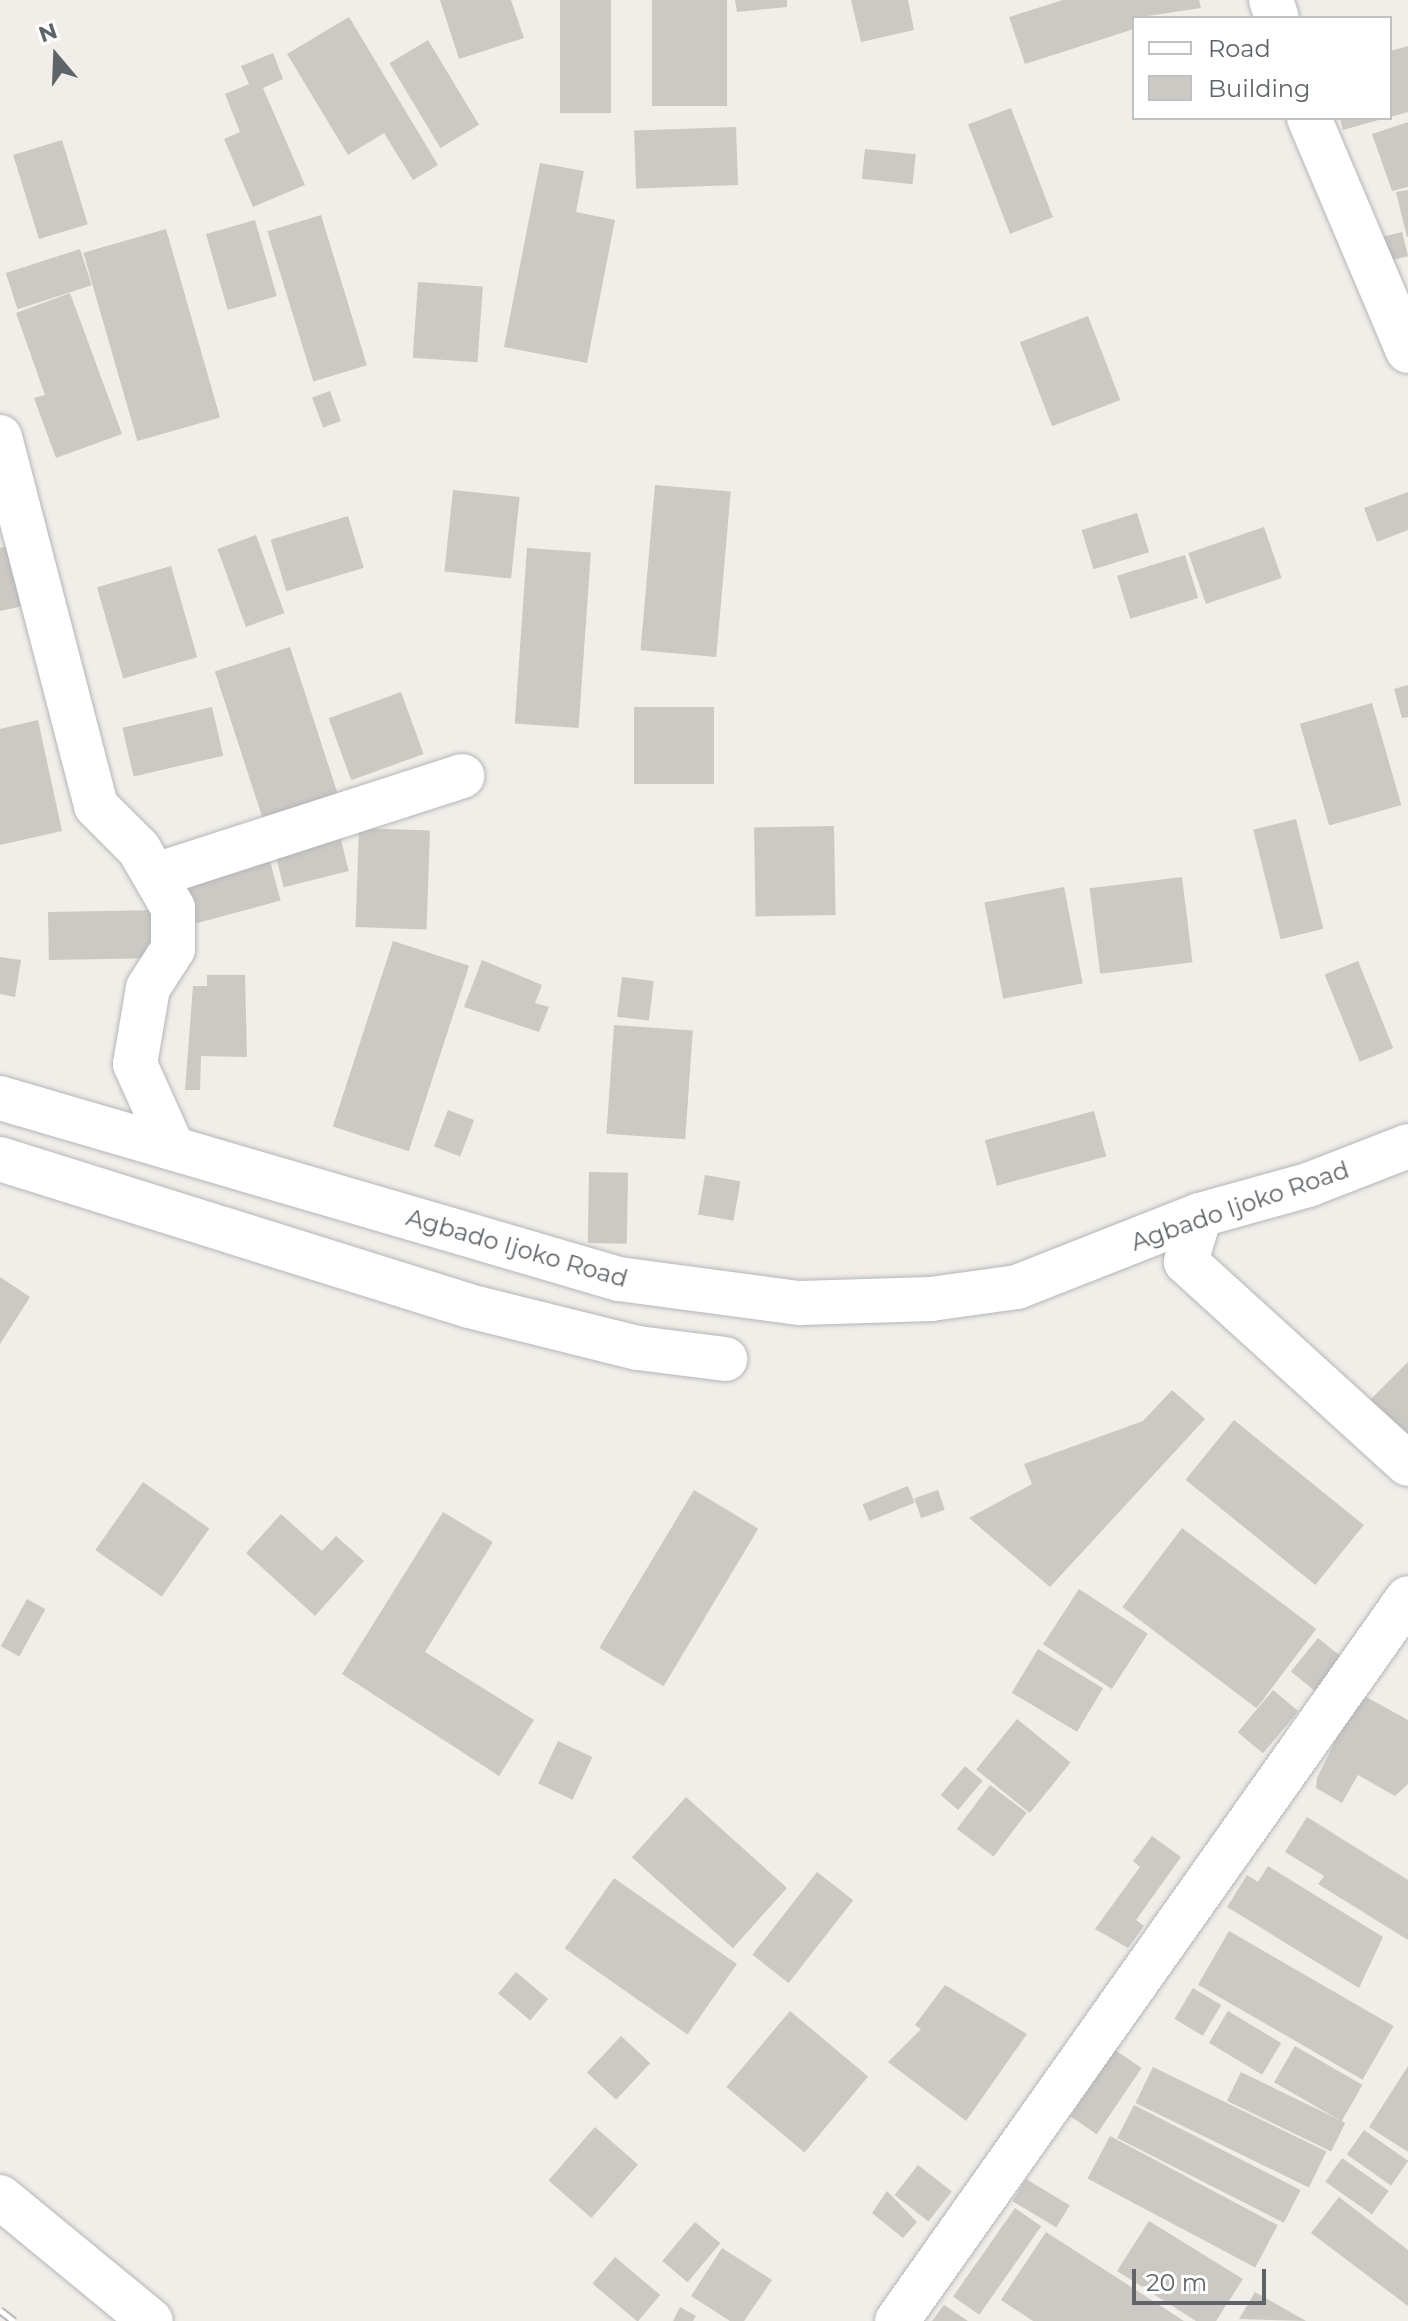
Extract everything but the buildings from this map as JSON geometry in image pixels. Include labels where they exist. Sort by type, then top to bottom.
[{"type":"street","points":[[1310,120],[1408,351]]},
{"type":"street","points":[[0,437],[96,806],[156,875],[173,908],[173,949],[148,988],[135,1064],[171,1144]]},
{"type":"street","points":[[156,875],[462,776]]},
{"type":"street","name":"Agbado Ijoko Road","points":[[0,1098],[171,1144],[619,1279],[800,1303],[931,1299],[1017,1287],[1200,1215],[1308,1185],[1408,1146]]},
{"type":"street","points":[[0,1159],[469,1306],[638,1348],[725,1359]]},
{"type":"street","points":[[1200,1215],[1186,1262],[1408,1464]]},
{"type":"street","points":[[897,2321],[1408,1598]]},
{"type":"street","points":[[0,2197],[151,2321]]},
{"type":"railway","points":[[0,2310],[14,2321]]}]
